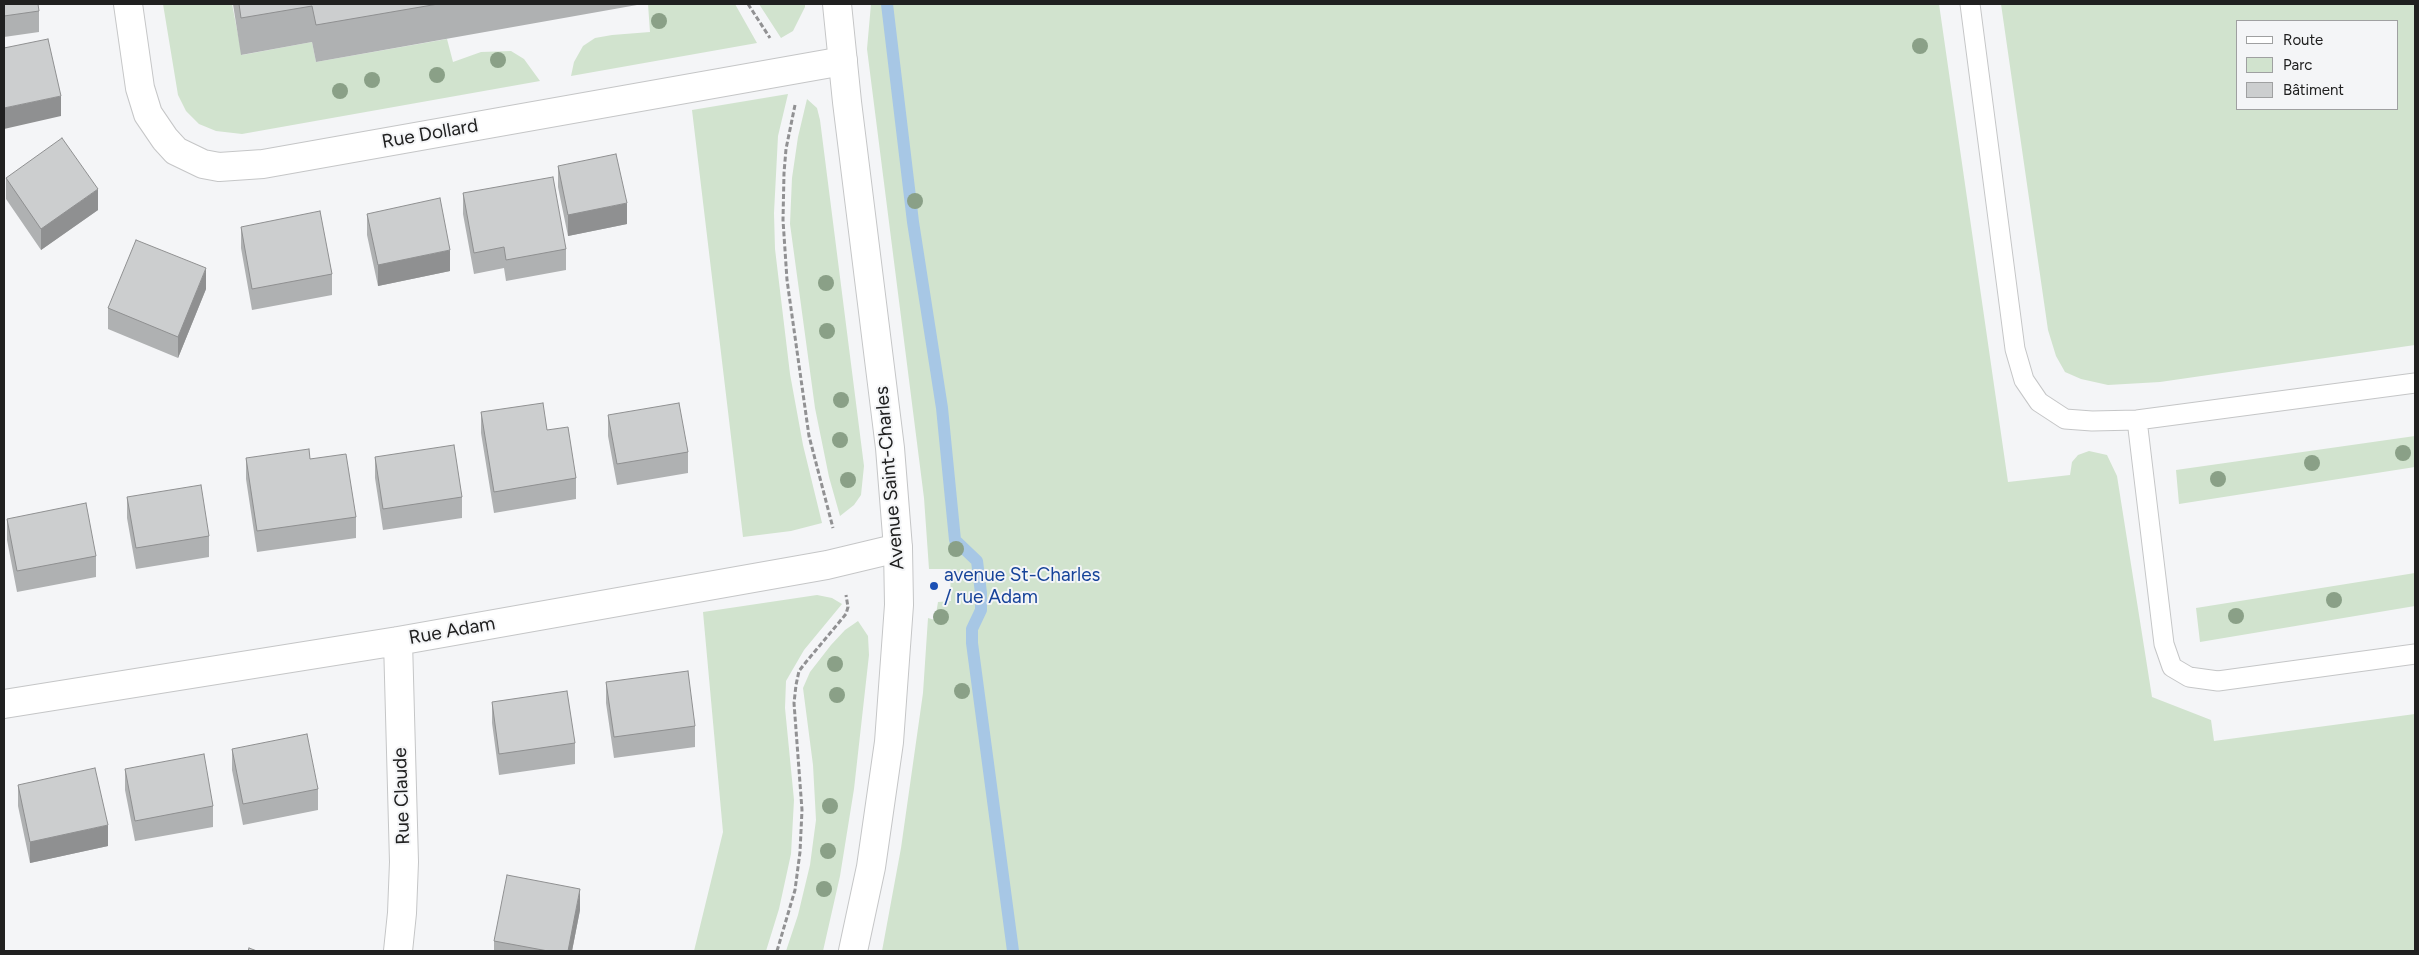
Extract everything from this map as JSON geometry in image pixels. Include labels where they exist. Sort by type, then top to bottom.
[{"type":"street","name":"Rue Dollard","points":[[128,4],[140,88],[148,114],[164,139],[176,151],[203,164],[219,166],[273,162],[843,61]]},
{"type":"street","name":"Avenue Saint-Charles","points":[[837,4],[890,448],[898,548],[899,605],[889,742],[871,867],[853,951]]},
{"type":"street","name":"Rue Adam","points":[[4,704],[398,641],[827,565],[898,548]]},
{"type":"street","name":"Rue Claude","points":[[398,641],[404,862],[398,951]]},
{"type":"lane","points":[[1970,4],[2015,349],[2024,380],[2039,402],[2065,418],[2092,421],[2137,420],[2415,383]]},
{"type":"lane","points":[[2137,420],[2164,644],[2172,667],[2189,677],[2218,681],[2415,654]]},
{"type":"path","points":[[748,4],[771,39]]},
{"type":"path","points":[[797,96],[786,149],[784,173],[783,220],[787,280],[809,436],[831,521]]},
{"type":"path","points":[[777,951],[795,890],[800,852],[802,810],[794,703],[796,684],[803,666],[846,614],[848,607]]},
{"type":"green space","points":[[163,4],[232,4],[242,55],[312,42],[316,62],[447,39],[453,62],[481,52],[511,51],[524,59],[540,81],[242,134],[216,131],[199,124],[186,111],[178,95]]},
{"type":"green space","points":[[648,4],[735,4],[757,43],[571,76],[574,62],[583,46],[595,38],[650,32]]},
{"type":"green space","points":[[759,4],[805,4],[805,7],[793,31],[781,38]]},
{"type":"green space","points":[[871,4],[1939,4],[2008,482],[2070,475],[2072,462],[2078,455],[2089,451],[2107,455],[2117,476],[2152,697],[2211,720],[2214,741],[2415,714],[2415,951],[882,951],[901,848],[923,693],[928,618],[935,620],[938,602],[951,601],[950,569],[929,569],[924,498],[867,49]]},
{"type":"green space","points":[[2001,4],[2415,4],[2415,345],[2160,382],[2108,385],[2081,379],[2065,372],[2056,356],[2048,330]]},
{"type":"green space","points":[[788,94],[778,136],[774,213],[775,249],[790,374],[803,445],[822,523],[791,531],[743,537],[692,110]]},
{"type":"green space","points":[[807,99],[817,108],[820,120],[864,466],[861,495],[854,505],[840,516],[829,477],[815,408],[790,224],[792,178],[798,137]]},
{"type":"green space","points":[[2415,436],[2415,467],[2179,504],[2176,470]]},
{"type":"green space","points":[[2415,573],[2415,606],[2200,642],[2196,608]]},
{"type":"green space","points":[[817,595],[832,598],[842,604],[804,650],[786,681],[785,708],[794,800],[791,854],[779,909],[766,951],[694,951],[723,832],[703,612]]},
{"type":"green space","points":[[858,621],[868,636],[869,655],[854,789],[840,876],[823,951],[786,951],[798,915],[810,865],[816,820],[813,765],[803,688],[810,672],[831,645],[845,630]]},
{"type":"building","points":[[4,4],[38,4],[39,11],[4,16]]},
{"type":"building","points":[[239,4],[438,4],[316,25],[312,6],[241,18]]},
{"type":"building","points":[[48,39],[61,96],[4,108],[4,48]]},
{"type":"building","points":[[62,138],[98,189],[41,229],[6,178]]},
{"type":"building","points":[[616,154],[627,203],[568,215],[558,166]]},
{"type":"building","points":[[553,177],[566,249],[506,260],[504,247],[474,253],[463,193]]},
{"type":"building","points":[[440,198],[450,250],[378,265],[367,214]]},
{"type":"building","points":[[320,211],[332,274],[252,289],[241,227]]},
{"type":"building","points":[[136,240],[206,268],[178,337],[108,308]]},
{"type":"building","points":[[543,403],[547,430],[568,427],[576,478],[494,492],[481,412]]},
{"type":"building","points":[[679,403],[688,452],[617,464],[608,415]]},
{"type":"building","points":[[454,445],[462,497],[383,509],[375,457]]},
{"type":"building","points":[[309,449],[310,459],[346,454],[356,517],[257,531],[246,458]]},
{"type":"building","points":[[201,485],[209,536],[136,548],[127,497]]},
{"type":"building","points":[[86,503],[96,556],[17,571],[7,519]]},
{"type":"building","points":[[688,671],[695,726],[614,737],[606,682]]},
{"type":"building","points":[[567,691],[575,743],[499,754],[492,702]]},
{"type":"building","points":[[307,734],[318,789],[243,804],[232,749]]},
{"type":"building","points":[[204,754],[213,806],[135,821],[125,769]]},
{"type":"building","points":[[95,768],[108,825],[30,842],[18,785]]},
{"type":"building","points":[[507,875],[580,889],[568,951],[548,951],[494,941]]},
{"type":"waterway","points":[[887,4],[913,222],[942,408],[955,540],[977,561],[981,610],[972,629],[972,643],[1013,951]]},
{"type":"place","name":"avenue St-Charles / rue Adam","points":[[934,586]]}]
